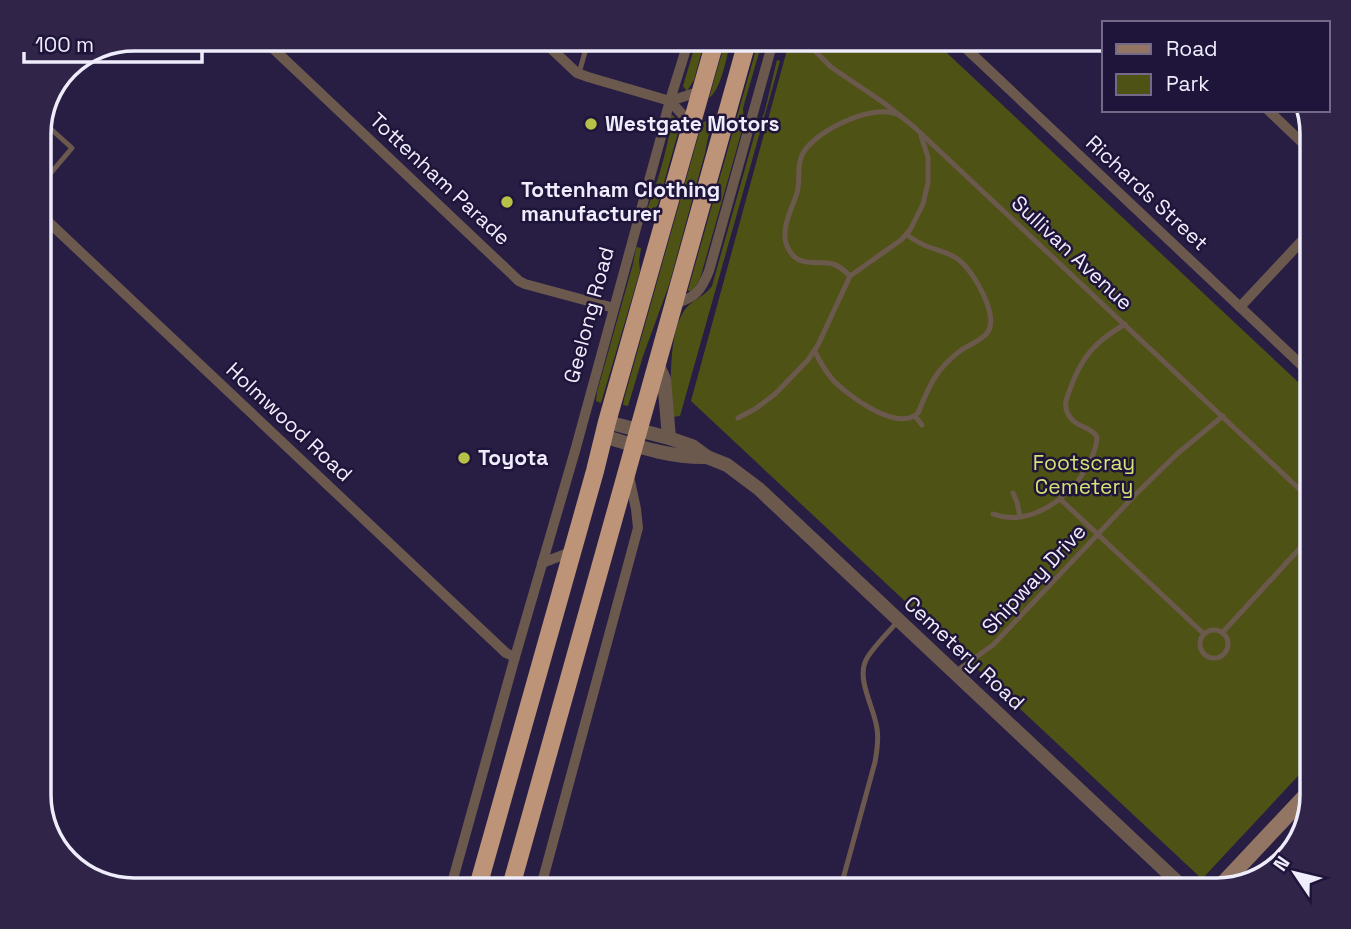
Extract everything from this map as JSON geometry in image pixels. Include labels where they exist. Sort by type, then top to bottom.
[{"type":"highway","points":[[481,878],[712,51]]},
{"type":"highway","points":[[514,878],[744,51]]},
{"type":"highway","points":[[696,108],[705,111],[732,94]]},
{"type":"main road","points":[[1231,877],[1299,812]]},
{"type":"street","name":"Tottenham Parade","points":[[276,51],[519,281],[614,308]]},
{"type":"street","points":[[554,51],[579,74],[588,78],[696,108]]},
{"type":"street","name":"Geelong Road","points":[[454,878],[685,51]]},
{"type":"street","points":[[674,304],[687,301],[698,292],[706,278],[770,51]]},
{"type":"street","name":"Richards Street","points":[[969,51],[1300,364]]},
{"type":"street","points":[[670,101],[696,108]]},
{"type":"street","points":[[1270,112],[1300,141]]},
{"type":"street","name":"Holmwood Road","points":[[51,224],[506,653],[515,657]]},
{"type":"street","points":[[1240,307],[1300,243]]},
{"type":"street","points":[[657,364],[664,379],[670,438]]},
{"type":"street","name":"Cemetery Road","points":[[581,429],[605,429],[692,458],[707,457]]},
{"type":"street","name":"Cemetery Road","points":[[637,438],[670,438],[692,446],[707,457],[727,465],[760,489],[1172,878]]},
{"type":"street","points":[[544,878],[638,528],[628,470]]},
{"type":"street","points":[[542,563],[571,552]]},
{"type":"lane","points":[[579,74],[585,51]]},
{"type":"lane","name":"Sullivan Avenue","points":[[815,51],[831,67],[913,126],[1300,490]]},
{"type":"lane","points":[[850,276],[833,264],[804,262],[789,250],[786,227],[798,189],[800,161],[806,149],[817,138],[845,122],[882,111],[904,118]]},
{"type":"lane","points":[[738,418],[775,394],[815,351],[850,276],[907,234],[927,193],[929,171],[925,144],[913,126]]},
{"type":"lane","points":[[51,129],[72,148],[51,173]]},
{"type":"lane","points":[[815,351],[829,375],[851,397],[890,417],[906,418],[915,416],[919,411],[924,394],[954,355],[986,335],[991,321],[988,306],[978,284],[964,264],[907,234]]},
{"type":"lane","points":[[993,514],[1007,518],[1037,511],[1060,499],[1077,482],[1095,450],[1097,440],[1093,431],[1078,425],[1069,416],[1066,400],[1077,370],[1088,353],[1101,340],[1125,324]]},
{"type":"lane","points":[[915,416],[922,425]]},
{"type":"lane","name":"Shipway Drive","points":[[955,673],[990,648],[1169,461],[1223,416]]},
{"type":"lane","points":[[1013,493],[1020,516]]},
{"type":"lane","points":[[1060,499],[1204,635]]},
{"type":"lane","points":[[1222,633],[1300,548]]},
{"type":"lane","points":[[844,878],[877,748],[877,728],[864,683],[863,667],[866,658],[899,621]]},
{"type":"lane","points":[[1212,630],[1222,633],[1227,648],[1223,654],[1214,658],[1206,656],[1201,650],[1200,641],[1204,635],[1212,630]]},
{"type":"green space","points":[[693,51],[702,51],[694,80],[687,91],[683,86]]},
{"type":"green space","points":[[723,51],[728,51],[717,87],[709,98]]},
{"type":"green space","points":[[756,51],[760,51],[743,108],[744,123],[700,279],[691,293],[688,290]]},
{"type":"green space","name":"Footscray Cemetery","points":[[787,51],[945,51],[1300,384],[1300,774],[1201,878],[691,401]]},
{"type":"green space","points":[[777,60],[780,61],[680,416],[672,417],[672,360],[676,330],[687,307],[712,286],[757,126],[764,114]]},
{"type":"green space","points":[[671,114],[677,119],[679,129],[658,204],[647,222],[642,221],[664,157]]},
{"type":"green space","points":[[702,123],[711,123],[705,153],[669,285],[628,406],[623,405]]},
{"type":"green space","points":[[636,247],[641,248],[640,271],[601,403],[596,401],[597,392]]},
{"type":"place","name":"Westgate Motors","points":[[591,124]]},
{"type":"place","name":"Tottenham Clothing manufacturer","points":[[507,202]]},
{"type":"place","name":"Toyota","points":[[464,458]]}]
